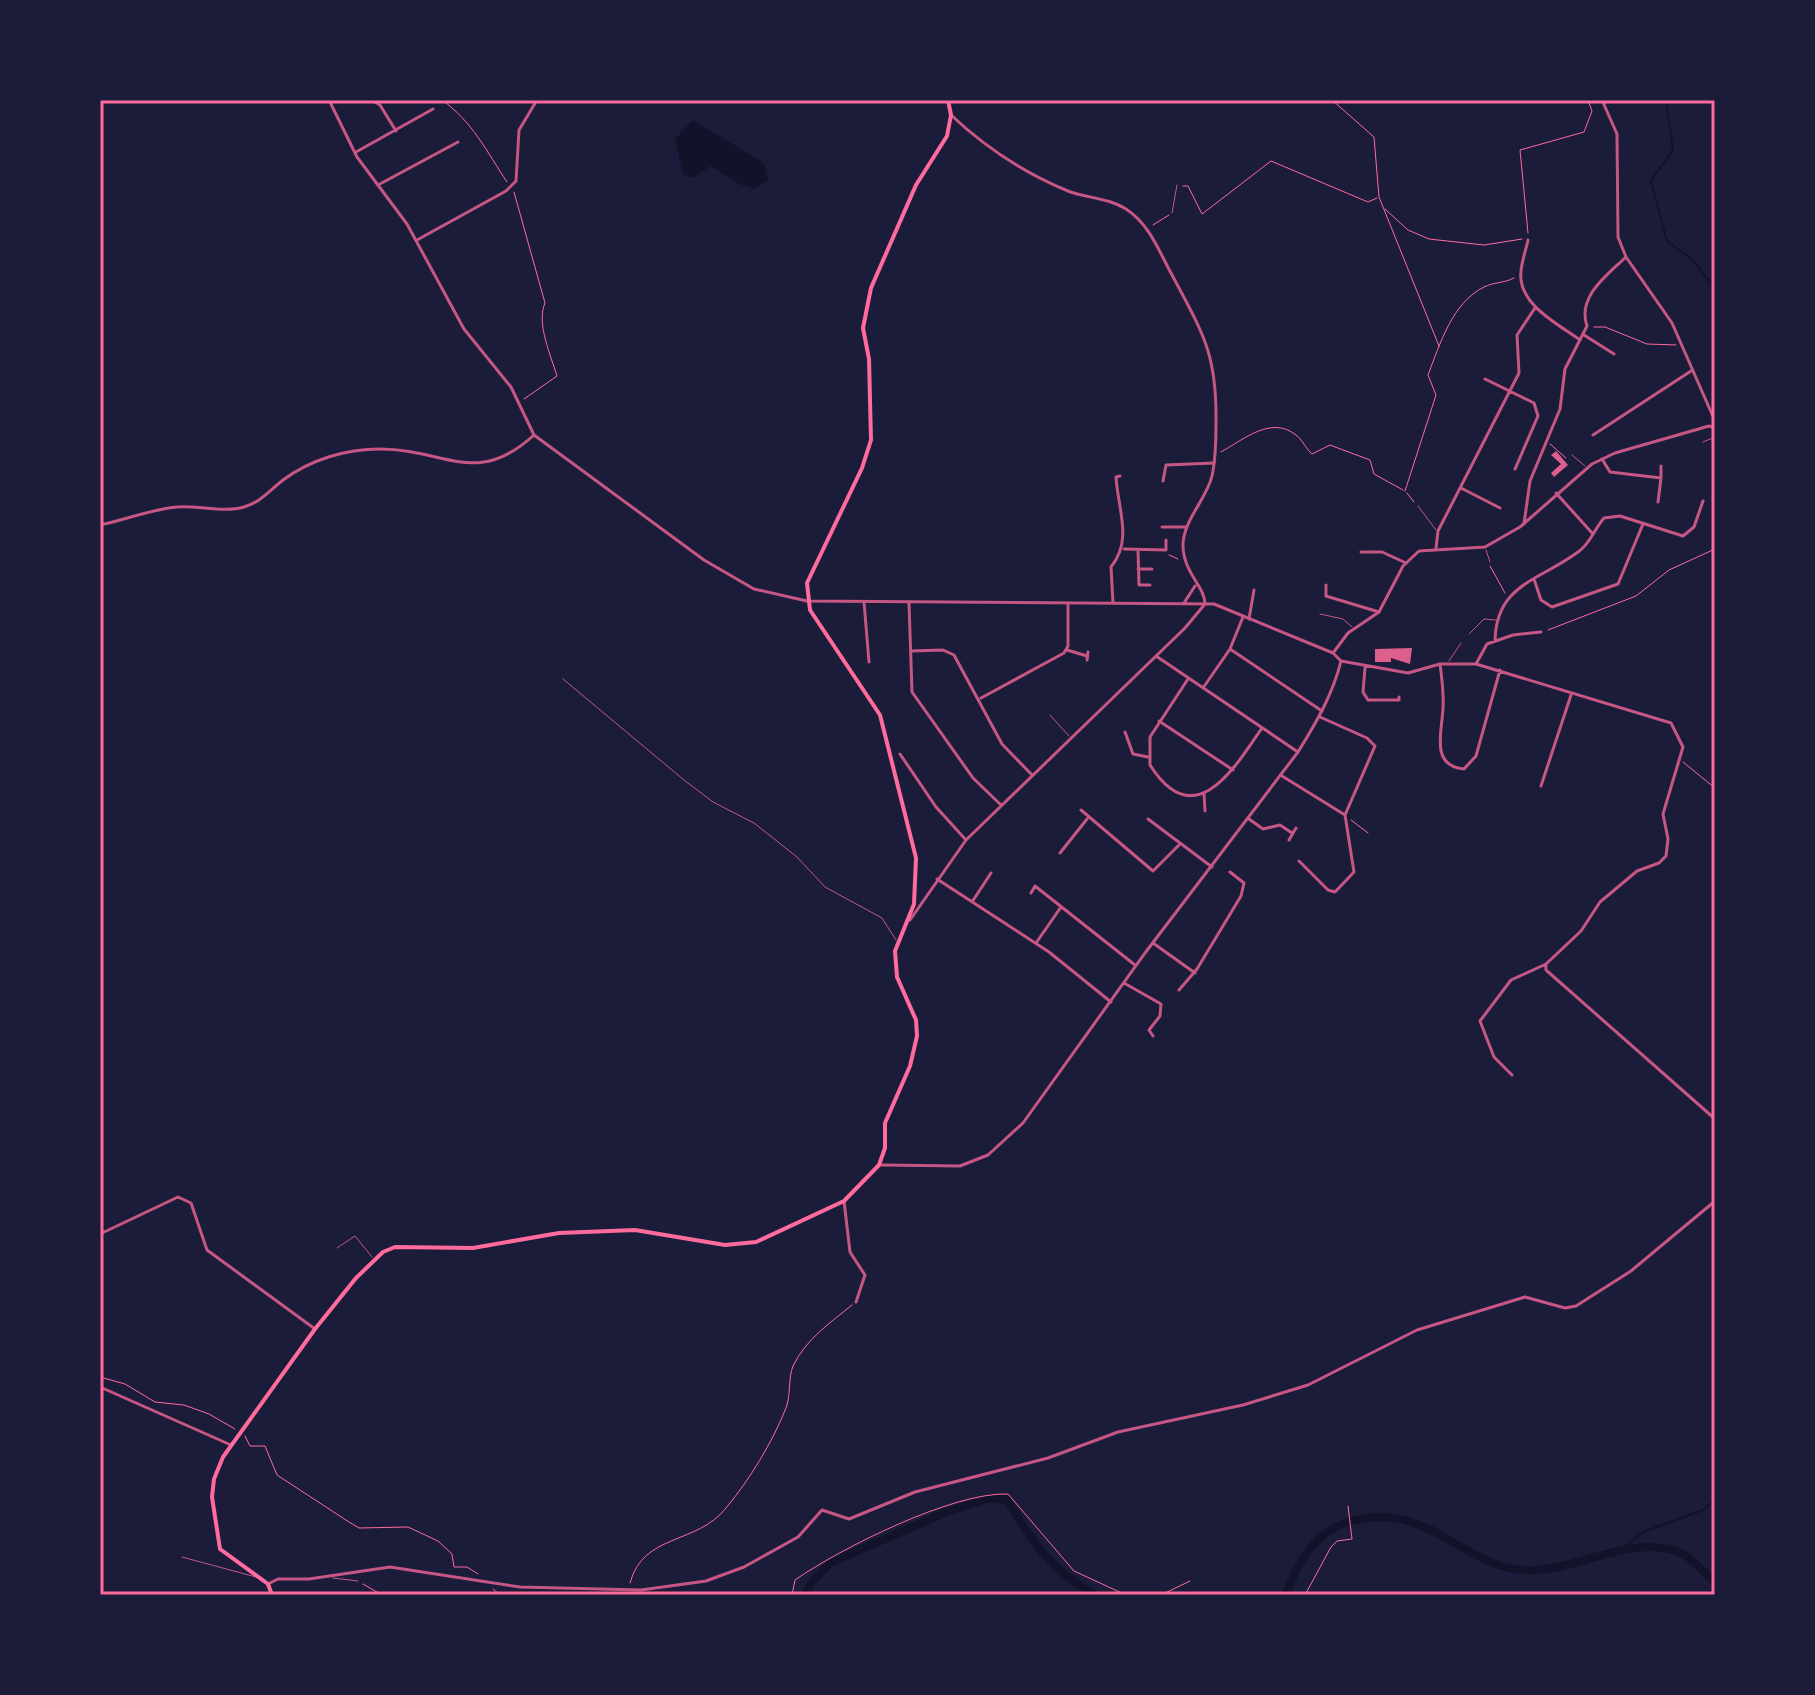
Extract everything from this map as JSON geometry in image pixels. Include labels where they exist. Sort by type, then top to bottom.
[{"type":"main road","points":[[271,1592],[268,1584],[224,1554],[217,1543],[214,1479],[238,1432],[315,1329],[373,1259],[395,1247],[473,1248],[559,1233],[635,1230],[725,1245],[756,1242],[844,1201],[879,1165],[885,1148],[885,1123],[910,1066],[917,1036],[916,1020],[897,977],[897,943],[910,920],[916,858],[883,723],[873,701],[807,601],[807,583],[862,468],[871,440],[869,359],[863,328],[871,288],[916,185],[947,136],[951,115],[948,100]]},
{"type":"street","points":[[329,100],[354,152],[417,240],[464,329],[519,403],[534,435],[704,560],[754,589],[807,601],[1214,604],[1333,653],[1341,661],[1408,673],[1440,664],[1476,664],[1671,723],[1683,747],[1663,814],[1668,839],[1666,856],[1659,863],[1637,871],[1600,902],[1572,941],[1546,964],[1511,980],[1480,1021],[1494,1057],[1512,1075]]},
{"type":"street","points":[[372,100],[380,105],[396,131]]},
{"type":"street","points":[[417,240],[516,181],[519,130],[537,100]]},
{"type":"street","points":[[1602,100],[1617,134],[1618,237],[1626,257],[1672,323],[1714,418]]},
{"type":"street","points":[[354,152],[433,109]]},
{"type":"street","points":[[910,920],[966,840],[1156,656],[1205,604],[1205,598],[1184,559],[1186,527],[1211,480],[1216,456],[1216,393],[1212,359],[1193,312],[1148,229],[1122,206],[1066,190],[1002,156],[983,144],[951,115]]},
{"type":"street","points":[[378,185],[458,142]]},
{"type":"street","points":[[1528,240],[1520,274],[1535,308],[1580,340]]},
{"type":"street","points":[[1524,524],[1530,481],[1560,409],[1565,369],[1587,326],[1583,313],[1586,302],[1626,257]]},
{"type":"street","points":[[1436,548],[1438,531],[1519,373],[1517,335],[1535,308]]},
{"type":"street","points":[[1584,335],[1614,354]]},
{"type":"street","points":[[1593,435],[1691,371]]},
{"type":"street","points":[[1485,379],[1534,403],[1538,416],[1515,469]]},
{"type":"street","points":[[1333,653],[1354,629],[1379,612],[1406,563],[1419,551],[1485,547],[1524,524],[1586,468],[1602,459],[1709,426],[1715,428]]},
{"type":"street","points":[[100,525],[174,507],[238,509],[260,502],[305,465],[342,453],[380,449],[460,463],[491,464],[517,451],[534,435]]},
{"type":"street","points":[[1602,459],[1610,472],[1661,478]]},
{"type":"street","points":[[1163,481],[1166,465],[1214,463]]},
{"type":"street","points":[[1658,502],[1661,466]]},
{"type":"street","points":[[1113,604],[1111,567],[1124,549],[1116,477],[1120,476]]},
{"type":"street","points":[[1460,487],[1500,508]]},
{"type":"street","points":[[1556,493],[1593,534]]},
{"type":"street","points":[[1495,641],[1496,620],[1502,604],[1534,579],[1579,552],[1609,515],[1678,536],[1687,535],[1703,501]]},
{"type":"street","points":[[1534,579],[1541,600],[1552,607],[1618,584],[1643,524]]},
{"type":"street","points":[[1162,527],[1186,527]]},
{"type":"street","points":[[1124,549],[1166,550],[1166,540]]},
{"type":"street","points":[[1138,550],[1139,585],[1150,585]]},
{"type":"street","points":[[1361,552],[1382,552],[1406,563]]},
{"type":"street","points":[[1138,569],[1152,569]]},
{"type":"street","points":[[1184,603],[1196,585]]},
{"type":"street","points":[[1326,585],[1326,596],[1379,612]]},
{"type":"street","points":[[1249,619],[1254,590]]},
{"type":"street","points":[[864,602],[869,662]]},
{"type":"street","points":[[909,603],[912,692],[973,778],[1001,805]]},
{"type":"street","points":[[1067,650],[1068,605]]},
{"type":"street","points":[[1203,688],[1230,649],[1243,617]]},
{"type":"street","points":[[1476,664],[1481,651],[1495,641],[1541,632]]},
{"type":"street","points":[[1230,649],[1322,711]]},
{"type":"street","points":[[910,651],[943,650],[954,655],[1002,744],[1032,775]]},
{"type":"street","points":[[980,699],[1067,650],[1087,656]]},
{"type":"street","points":[[1156,656],[1298,752]]},
{"type":"street","points":[[879,1165],[960,1166],[988,1155],[1023,1123],[1153,943],[1282,776],[1320,717],[1341,661]]},
{"type":"street","points":[[1440,664],[1443,689],[1439,744],[1444,762],[1464,769],[1476,756],[1500,670]]},
{"type":"street","points":[[1365,667],[1363,692],[1368,700],[1399,700],[1399,697]]},
{"type":"street","points":[[1188,679],[1150,737],[1148,757],[1157,775],[1170,786],[1187,795],[1204,793],[1222,784],[1262,728]]},
{"type":"street","points":[[1541,786],[1571,693]]},
{"type":"street","points":[[1306,860],[1300,863],[1335,892],[1354,872],[1345,815],[1375,746],[1367,738],[1320,717]]},
{"type":"street","points":[[1159,721],[1233,770]]},
{"type":"street","points":[[1125,732],[1133,754],[1148,757]]},
{"type":"street","points":[[900,754],[936,807],[966,840]]},
{"type":"street","points":[[1282,776],[1345,815]]},
{"type":"street","points":[[1204,793],[1205,811]]},
{"type":"street","points":[[1081,810],[1087,819],[1153,871],[1180,844]]},
{"type":"street","points":[[1060,853],[1087,819]]},
{"type":"street","points":[[1148,819],[1212,867]]},
{"type":"street","points":[[1249,819],[1263,829],[1280,825],[1292,833]]},
{"type":"street","points":[[1289,840],[1296,828]]},
{"type":"street","points":[[1179,990],[1195,973],[1241,896],[1244,883],[1230,872]]},
{"type":"street","points":[[972,902],[991,873]]},
{"type":"street","points":[[937,879],[1036,943],[1111,1002]]},
{"type":"street","points":[[1031,893],[1035,886],[1137,966]]},
{"type":"street","points":[[1036,943],[1061,907]]},
{"type":"street","points":[[1153,943],[1195,973]]},
{"type":"street","points":[[1546,964],[1550,977],[1715,1119]]},
{"type":"street","points":[[1124,983],[1149,994],[1161,1004],[1160,1016],[1147,1030],[1153,1036]]},
{"type":"street","points":[[100,1234],[178,1197],[185,1198],[191,1203],[207,1250],[315,1329]]},
{"type":"street","points":[[844,1201],[850,1252],[865,1275],[856,1302]]},
{"type":"street","points":[[268,1584],[278,1579],[390,1567],[520,1587],[629,1590],[706,1581],[744,1567],[798,1537],[822,1510],[849,1519],[915,1492],[1048,1458],[1118,1432],[1243,1405],[1308,1385],[1417,1330],[1525,1297],[1535,1297],[1565,1308],[1576,1306],[1631,1271],[1715,1201]]},
{"type":"street","points":[[100,1387],[231,1445]]},
{"type":"lane","points":[[1172,213],[1177,185]]},
{"type":"lane","points":[[1703,442],[1715,437]]},
{"type":"lane","points":[[1572,455],[1586,468]]},
{"type":"lane","points":[[1418,506],[1438,531]]},
{"type":"lane","points":[[1485,547],[1490,562]]},
{"type":"lane","points":[[1320,614],[1343,619],[1354,629]]},
{"type":"lane","points":[[1469,634],[1484,619],[1496,620]]},
{"type":"lane","points":[[1448,663],[1461,643]]},
{"type":"lane","points":[[563,679],[684,780],[754,823],[797,857],[825,887],[882,918],[897,943]]},
{"type":"lane","points":[[1050,715],[1070,738]]},
{"type":"lane","points":[[337,1248],[355,1236],[373,1259]]},
{"type":"lane","points":[[182,1557],[260,1578]]},
{"type":"lane","points":[[327,1576],[358,1581]]},
{"type":"path","points":[[442,100],[459,112],[483,141],[510,187],[545,303],[542,310],[545,331],[557,376],[519,403]]},
{"type":"path","points":[[1332,100],[1374,137],[1379,197],[1439,346]]},
{"type":"path","points":[[1385,209],[1408,230],[1429,239],[1484,245],[1499,240],[1528,240],[1520,150],[1584,132],[1592,111],[1588,100]]},
{"type":"path","points":[[1177,185],[1188,186],[1202,214],[1271,161],[1368,202],[1379,197]]},
{"type":"path","points":[[1148,229],[1172,213]]},
{"type":"path","points":[[1405,491],[1436,395],[1428,375],[1444,332],[1465,303],[1484,286],[1510,280],[1520,274]]},
{"type":"path","points":[[1587,326],[1605,327],[1647,344],[1680,345]]},
{"type":"path","points":[[1216,456],[1260,430],[1277,427],[1298,435],[1312,454],[1330,445],[1370,460],[1374,474],[1405,491],[1418,506]]},
{"type":"path","points":[[1545,439],[1565,459],[1572,455]]},
{"type":"path","points":[[1541,632],[1605,611],[1636,596],[1694,556],[1715,549]]},
{"type":"path","points":[[1166,550],[1172,559],[1184,559]]},
{"type":"path","points":[[1490,562],[1497,582],[1509,598]]},
{"type":"path","points":[[1681,760],[1715,788]]},
{"type":"path","points":[[1345,815],[1368,833]]},
{"type":"path","points":[[629,1590],[635,1567],[645,1554],[662,1543],[696,1534],[725,1511],[749,1478],[785,1410],[792,1367],[819,1332],[856,1302]]},
{"type":"path","points":[[100,1377],[125,1384],[155,1402],[184,1405],[209,1414],[245,1436],[250,1446],[265,1446],[277,1475],[359,1528],[408,1527],[438,1541],[452,1554],[454,1567],[467,1567],[483,1579]]},
{"type":"path","points":[[792,1595],[795,1580],[830,1556],[913,1517],[988,1494],[1008,1494],[1074,1571],[1126,1595]]},
{"type":"path","points":[[1305,1595],[1331,1547],[1337,1541],[1352,1539],[1348,1506]]},
{"type":"path","points":[[358,1581],[382,1595]]},
{"type":"path","points":[[1161,1595],[1190,1581]]},
{"type":"path","points":[[492,1587],[500,1595]]},
{"type":"shaded area","points":[[693,120],[764,163],[768,180],[755,189],[739,184],[711,166],[692,178],[683,175],[675,139]]},
{"type":"building","points":[[1556,451],[1568,465],[1554,477],[1551,473],[1561,464],[1551,455]]},
{"type":"building","points":[[1412,648],[1410,664],[1391,658],[1391,662],[1375,662],[1375,649]]},
{"type":"waterway","points":[[1666,100],[1673,150],[1651,181],[1667,241],[1693,260],[1715,289]]},
{"type":"waterway","points":[[805,1595],[811,1583],[830,1563],[949,1511],[991,1498],[1008,1500],[1044,1554],[1067,1576],[1095,1595]]},
{"type":"waterway","points":[[1621,1551],[1643,1532],[1703,1510],[1715,1500]]},
{"type":"waterway","points":[[1286,1595],[1302,1560],[1318,1540],[1351,1521],[1380,1517],[1405,1520],[1427,1528],[1487,1561],[1509,1568],[1552,1568],[1627,1549],[1665,1548],[1683,1554],[1715,1582]]}]
